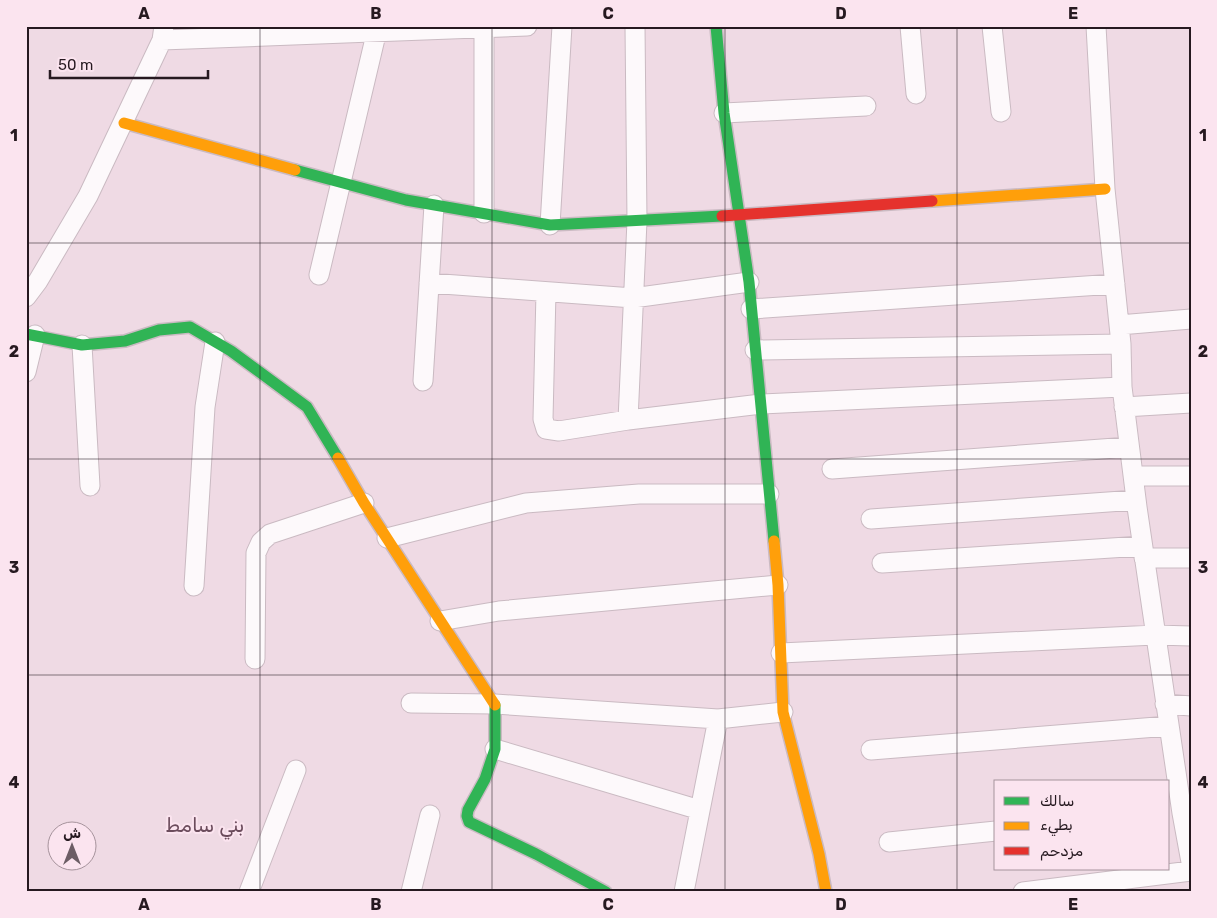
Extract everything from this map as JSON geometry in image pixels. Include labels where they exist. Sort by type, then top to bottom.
[{"type":"street","points":[[26,297],[38,281],[88,196],[124,123],[163,33],[526,26]]},
{"type":"street","points":[[550,224],[562,26]]},
{"type":"street","points":[[628,420],[637,221],[635,26]]},
{"type":"street","points":[[716,26],[724,113],[749,282],[761,404],[778,585],[783,712],[820,854],[826,892]]},
{"type":"street","points":[[910,26],[916,94]]},
{"type":"street","points":[[992,26],[1001,112]]},
{"type":"street","points":[[1096,26],[1105,189],[1121,344],[1124,407],[1181,821],[1191,862]]},
{"type":"street","points":[[484,28],[484,213]]},
{"type":"street","points":[[319,276],[378,30]]},
{"type":"street","points":[[724,113],[866,106]]},
{"type":"street","points":[[124,123],[237,156],[406,200],[550,224],[739,216],[1105,189]]},
{"type":"street","points":[[423,381],[434,205]]},
{"type":"street","points":[[429,283],[633,298],[749,282]]},
{"type":"street","points":[[751,309],[1115,284]]},
{"type":"street","points":[[546,292],[543,419],[546,429],[560,431],[628,420],[761,404],[1122,387]]},
{"type":"street","points":[[1119,325],[1191,319]]},
{"type":"street","points":[[26,372],[31,335],[82,344],[125,341],[159,330],[190,327],[231,351],[306,407],[364,502],[495,704],[495,749],[485,779],[468,810],[469,822],[536,854],[606,892]]},
{"type":"street","points":[[194,586],[205,407],[215,342]]},
{"type":"street","points":[[82,344],[90,486]]},
{"type":"street","points":[[755,350],[1121,344]]},
{"type":"street","points":[[1124,407],[1191,403]]},
{"type":"street","points":[[832,469],[1129,447]]},
{"type":"street","points":[[1133,476],[1191,476]]},
{"type":"street","points":[[387,538],[526,502],[639,494],[769,494]]},
{"type":"street","points":[[871,519],[1136,500]]},
{"type":"street","points":[[255,659],[256,554],[261,542],[270,534],[364,502]]},
{"type":"street","points":[[882,562],[1143,552],[1191,558]]},
{"type":"street","points":[[440,621],[499,611],[778,585]]},
{"type":"street","points":[[781,653],[1155,635],[1191,636]]},
{"type":"street","points":[[411,703],[495,704],[718,720],[783,712]]},
{"type":"street","points":[[1166,704],[1191,706]]},
{"type":"street","points":[[684,892],[718,720]]},
{"type":"street","points":[[871,750],[1169,726]]},
{"type":"street","points":[[495,749],[700,810]]},
{"type":"street","points":[[248,892],[296,770]]},
{"type":"street","points":[[411,892],[430,815]]},
{"type":"street","points":[[889,842],[994,832]]},
{"type":"street","points":[[1023,892],[1090,887],[1191,871]]},
{"type":"traffic: fast","points":[[716,26],[724,113],[749,282],[774,541]]},
{"type":"traffic: fast","points":[[295,170],[406,200],[550,225],[722,216]]},
{"type":"traffic: fast","points":[[26,334],[82,345],[125,341],[159,330],[190,327],[231,351],[307,407],[338,458]]},
{"type":"traffic: fast","points":[[495,705],[495,749],[485,779],[468,810],[469,822],[536,854],[606,892]]},
{"type":"traffic: slow","points":[[124,123],[295,170]]},
{"type":"traffic: slow","points":[[932,201],[1105,189]]},
{"type":"traffic: slow","points":[[338,458],[364,503],[495,705]]},
{"type":"traffic: slow","points":[[774,541],[778,585],[783,712],[819,854],[826,892]]},
{"type":"traffic: jam","points":[[722,216],[932,201]]},
{"type":"district","name":"بني سامط","points":[[205,825]]}]
